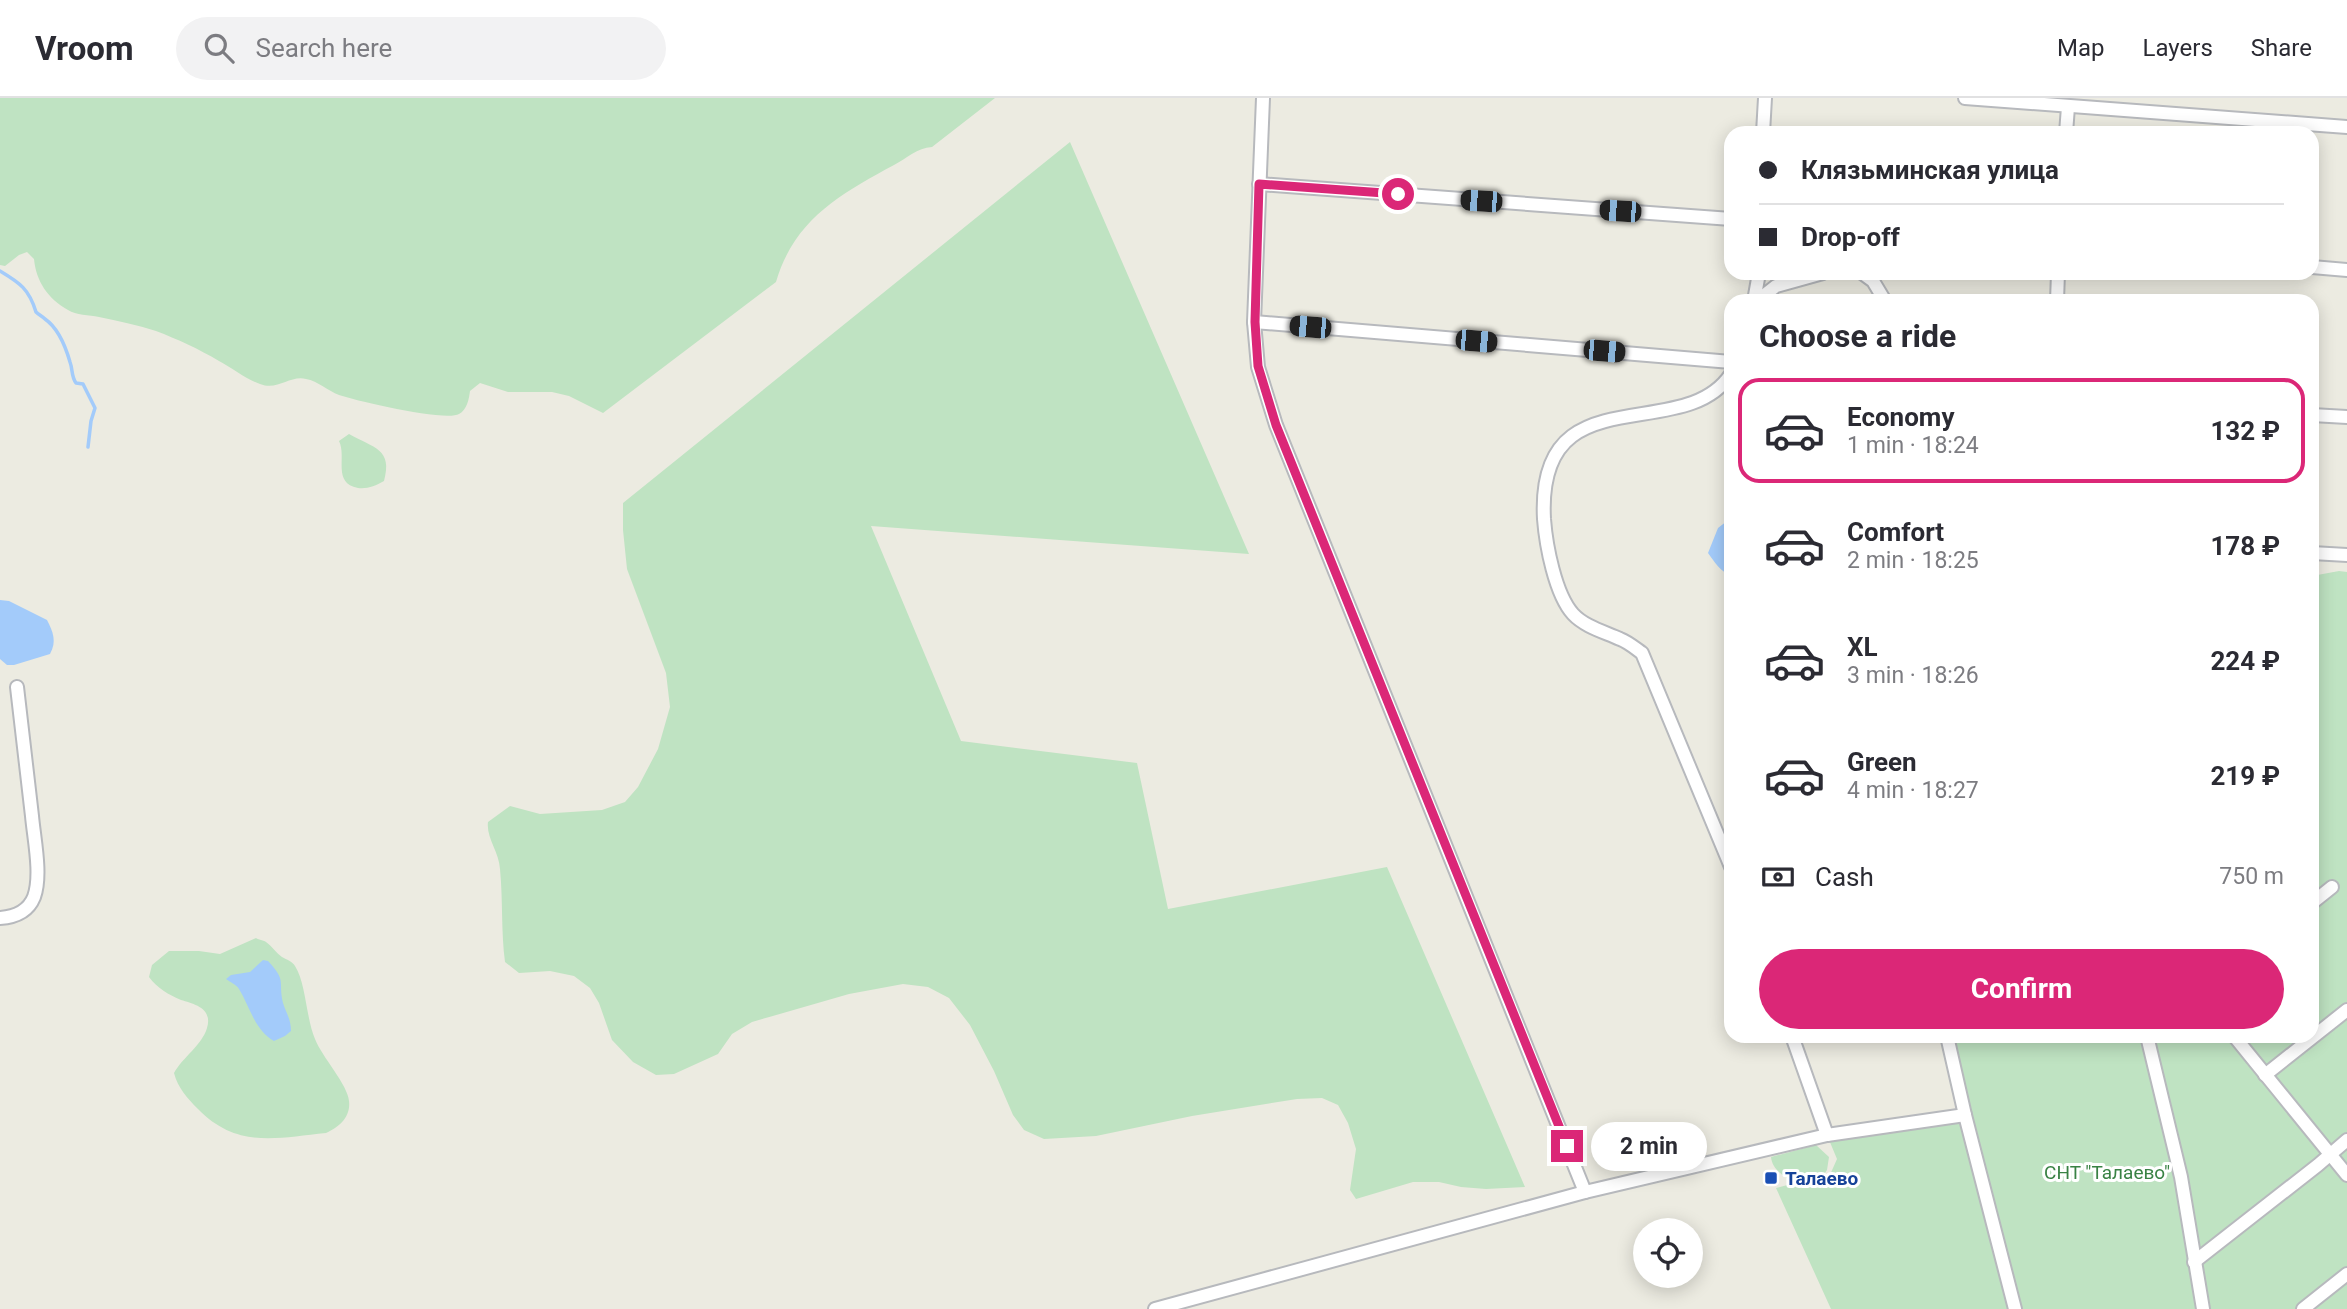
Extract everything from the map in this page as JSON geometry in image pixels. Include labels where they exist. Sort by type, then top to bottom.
[{"type":"street","points":[[1263,98],[1255,322],[1258,366],[1276,425],[1585,1192]]},
{"type":"street","points":[[1764,126],[1766,98]]},
{"type":"street","points":[[1965,98],[2347,127]]},
{"type":"street","points":[[2067,126],[2068,107]]},
{"type":"street","points":[[1259,184],[1724,218]]},
{"type":"street","points":[[2319,268],[2347,270]]},
{"type":"street","points":[[1765,294],[1776,285],[1796,280]]},
{"type":"street","points":[[1255,322],[1724,361]]},
{"type":"street","points":[[1724,382],[1712,395],[1654,412],[1600,422],[1578,432],[1559,450],[1547,473],[1544,498],[1544,520],[1554,572],[1562,593],[1574,615],[1642,653],[1724,850]]},
{"type":"street","points":[[2319,415],[2347,417]]},
{"type":"street","points":[[2319,553],[2347,555]]},
{"type":"street","points":[[0,918],[23,912],[30,905],[35,891],[37,862],[18,687]]},
{"type":"street","points":[[2319,897],[2332,887]]},
{"type":"street","points":[[2319,1032],[2347,1010]]},
{"type":"street","points":[[1794,1043],[1827,1135]]},
{"type":"street","points":[[1949,1043],[2015,1309]]},
{"type":"street","points":[[2149,1043],[2181,1177],[2203,1309]]},
{"type":"street","points":[[2240,1043],[2347,1175]]},
{"type":"street","points":[[2265,1075],[2305,1043]]},
{"type":"street","points":[[1155,1309],[1585,1192],[1827,1135],[1965,1115]]},
{"type":"street","points":[[2194,1262],[2318,1166],[2347,1140]]},
{"type":"street","points":[[2303,1309],[2347,1274]]},
{"type":"green space","points":[[0,98],[995,98],[932,147],[917,151],[838,198],[807,225],[794,242],[776,282],[603,413],[569,396],[552,392],[508,392],[480,383],[470,391],[464,410],[451,416],[364,402],[339,395],[306,379],[295,379],[273,386],[260,384],[196,348],[156,331],[68,310],[44,289],[37,275],[34,259],[27,252],[5,266],[0,265]]},
{"type":"green space","points":[[1070,142],[1249,554],[871,526],[961,741],[1137,763],[1168,909],[1387,867],[1525,1187],[1486,1189],[1439,1182],[1413,1182],[1356,1199],[1350,1190],[1356,1149],[1348,1123],[1338,1105],[1322,1098],[1297,1099],[1192,1116],[1096,1136],[1044,1139],[1024,1130],[1013,1115],[970,1025],[949,998],[928,987],[903,984],[849,994],[752,1022],[732,1034],[718,1054],[674,1074],[656,1075],[633,1062],[612,1040],[599,1003],[590,988],[574,976],[550,971],[519,973],[505,962],[500,869],[488,822],[510,806],[540,814],[602,810],[625,802],[638,787],[658,749],[670,707],[666,673],[627,569],[623,503]]},
{"type":"green space","points":[[349,434],[373,447],[383,456],[386,462],[384,481],[371,487],[358,488],[345,481],[339,441]]},
{"type":"green space","name":"СНТ \"Талаево\"","points":[[2347,572],[2347,1309],[1831,1309],[1776,1188],[1795,1183],[1776,1169],[1771,1157],[1816,1145],[1829,1157],[1827,1170],[1820,1180],[1829,1177],[1837,1159],[1827,1135],[1964,1115],[1949,1043],[2319,1043],[2319,575]]},
{"type":"green space","points":[[256,938],[266,942],[295,966],[302,982],[315,1039],[348,1094],[349,1107],[346,1117],[326,1133],[258,1138],[227,1130],[198,1109],[183,1092],[174,1073],[205,1034],[207,1016],[197,1005],[172,996],[156,985],[149,977],[152,965],[169,951],[220,954]]},
{"type":"water","points":[[1724,523],[1724,572],[1708,553],[1718,528]]},
{"type":"water","points":[[0,600],[9,601],[47,620],[53,637],[50,654],[14,665],[7,665],[0,659]]},
{"type":"water","points":[[263,960],[268,961],[280,977],[283,1003],[291,1027],[291,1031],[285,1036],[274,1041],[257,1024],[238,987],[226,979],[231,975],[250,972]]},
{"type":"waterway","points":[[0,271],[23,287],[36,312],[50,323],[61,339],[74,380],[83,384],[95,408],[88,447]]},
{"type":"place","name":"Талаево","points":[[1771,1178]]},
{"type":"route","points":[[1398,194],[1259,184],[1255,322],[1258,366],[1276,425],[1567,1146]]}]
